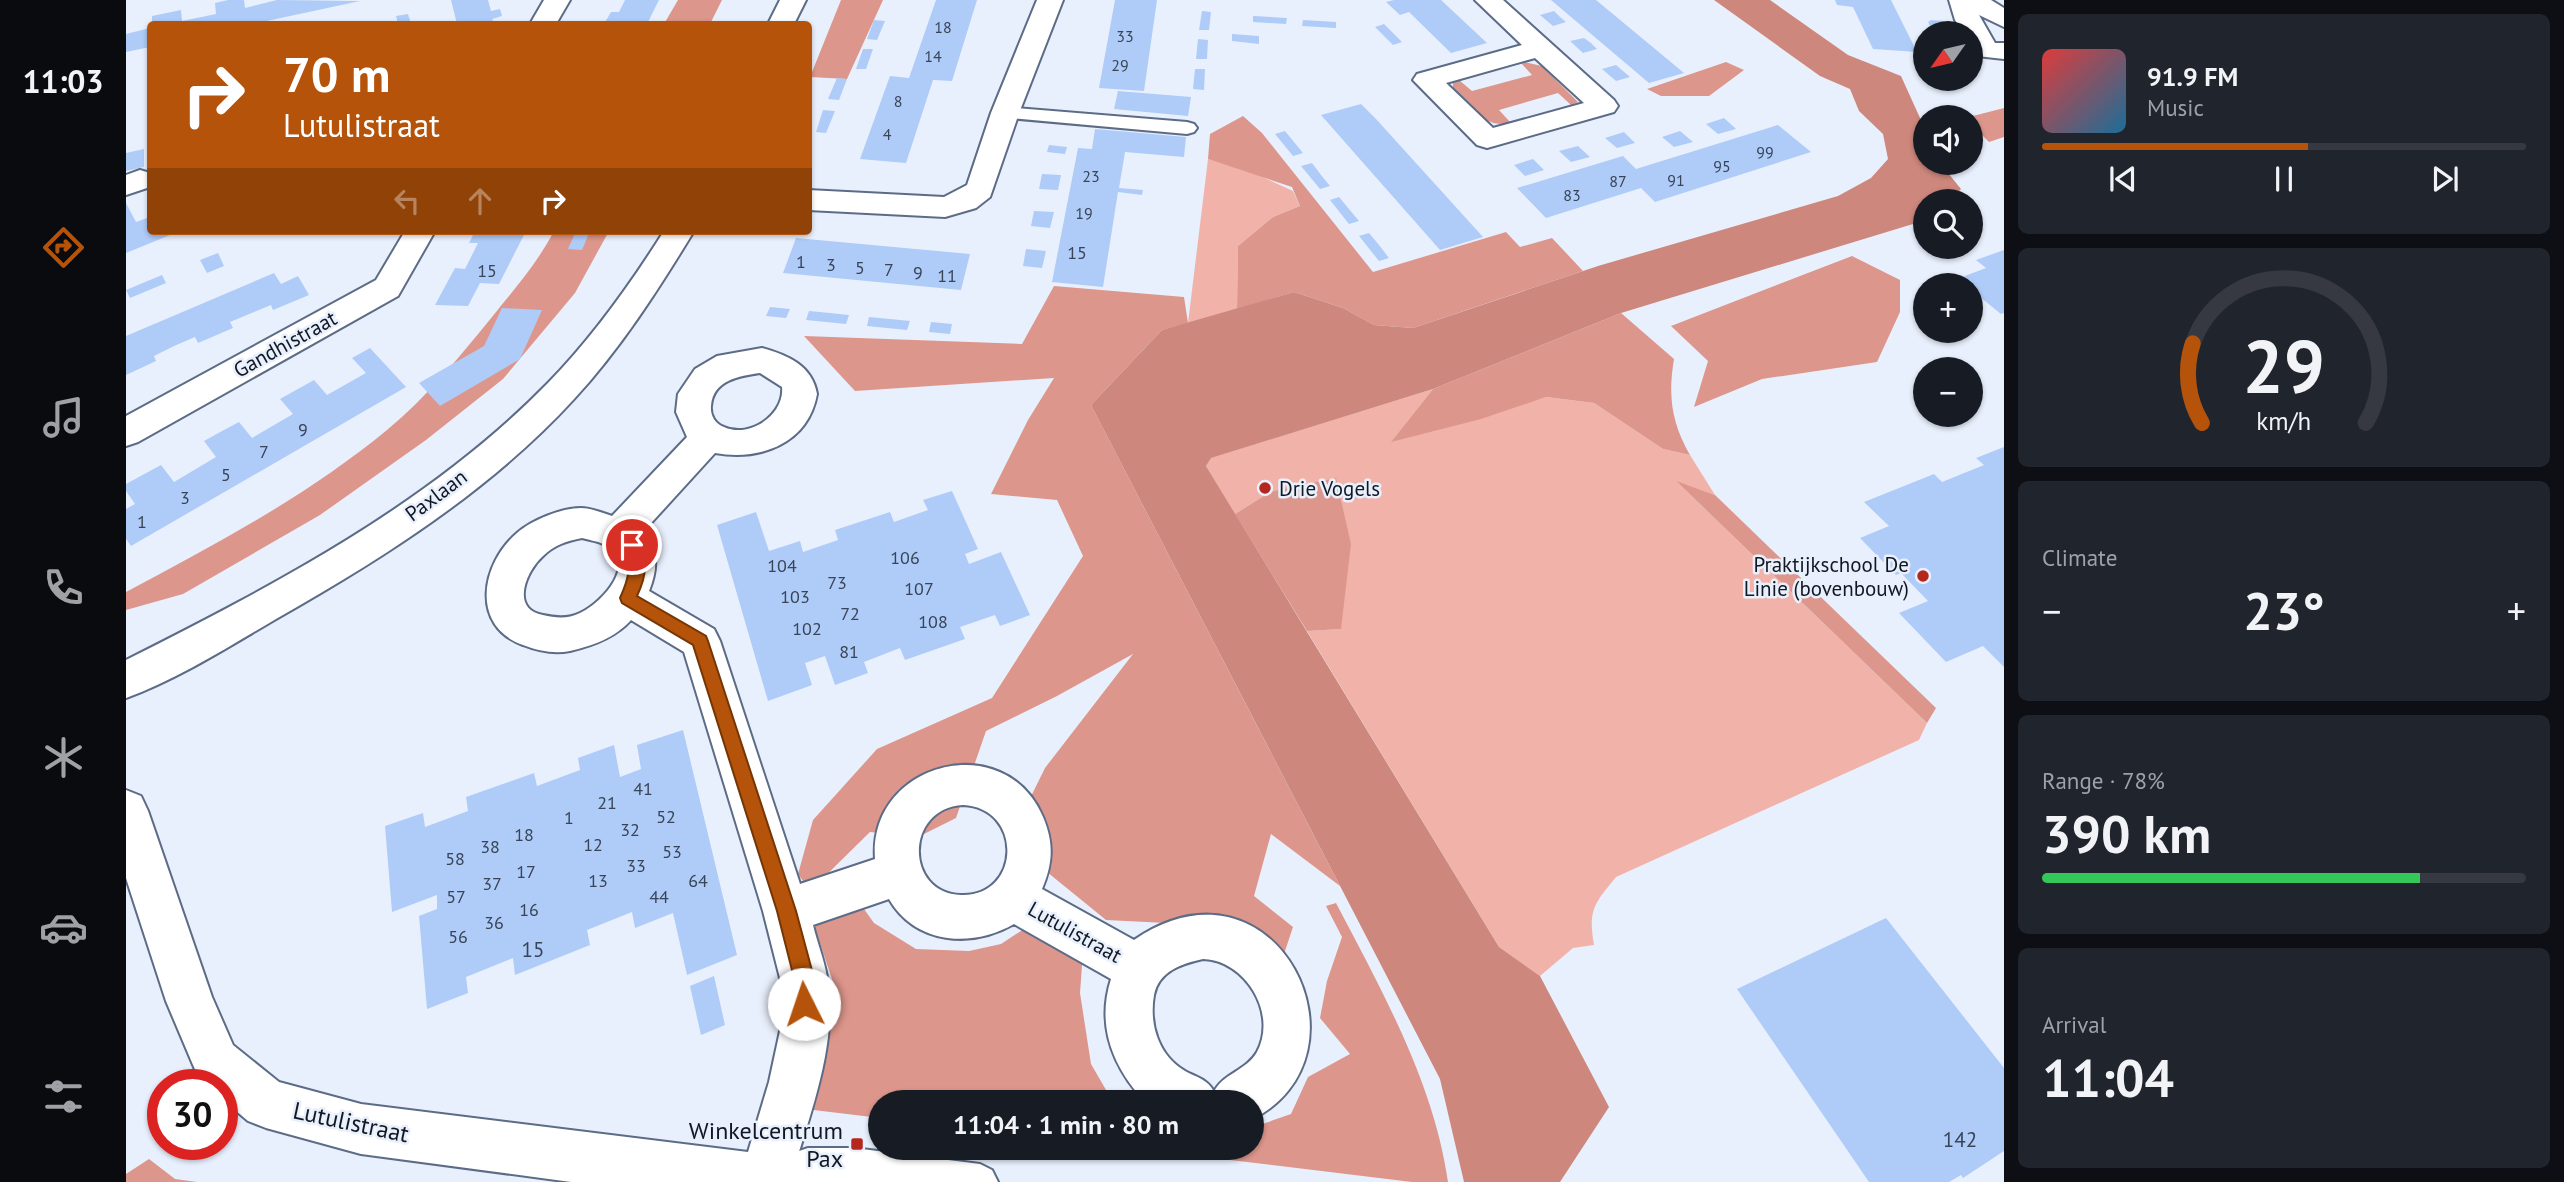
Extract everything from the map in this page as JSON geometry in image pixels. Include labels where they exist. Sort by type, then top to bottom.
[{"type":"street","points":[[544,21],[557,0]]},
{"type":"street","points":[[782,21],[793,0]]},
{"type":"street","points":[[812,200],[921,208],[945,207],[965,201],[980,190],[1005,113],[1050,0]]},
{"type":"street","points":[[1488,0],[1604,106],[1487,139],[1427,80],[1540,48]]},
{"type":"street","points":[[1962,0],[1968,20],[1986,50],[2004,51]]},
{"type":"street","points":[[1973,0],[2004,19]]},
{"type":"street","name":"Gandhistraat","points":[[126,432],[387,288],[418,235]]},
{"type":"street","name":"Paxlaan","points":[[126,680],[230,628],[354,555],[454,483],[541,411],[598,346],[646,285],[677,235]]},
{"type":"street","points":[[620,532],[709,437]]},
{"type":"street","points":[[582,523],[602,525],[620,532],[632,545],[638,561],[637,579],[628,598],[612,615],[592,627],[559,635],[527,630],[513,619],[505,603],[504,586],[510,568],[523,551],[540,537],[560,528],[582,523]]},
{"type":"street","points":[[628,598],[700,641],[786,911],[804,978],[804,1031],[794,1082],[766,1181]]},
{"type":"street","name":"Lutulistraat","points":[[979,785],[998,791],[1013,803],[1024,819],[1030,838],[1029,859],[1023,879],[1010,896],[992,909],[969,917],[946,916],[925,908],[908,893],[898,874],[895,854],[898,833],[914,807],[939,789],[979,785]]},
{"type":"street","name":"Lutulistraat","points":[[126,811],[190,1001],[216,1062],[266,1103],[361,1129],[766,1181]]},
{"type":"street","points":[[786,911],[898,874]]},
{"type":"street","name":"Lutulistraat","points":[[1010,896],[1140,969]]},
{"type":"street","name":"Lutulistraat","points":[[1167,1090],[1151,1078],[1135,1053],[1127,1024],[1129,994],[1140,969],[1153,953],[1171,942],[1191,936],[1211,935],[1231,941],[1250,952],[1266,968],[1279,987],[1287,1015],[1286,1045],[1275,1072],[1259,1090]]},
{"type":"lane","points":[[1005,113],[1187,128]]},
{"type":"lane","name":"Lutulistraat","points":[[766,1181],[808,1165],[854,1165],[980,1182]]},
{"type":"shaded area","points":[[678,0],[722,0],[712,21],[666,21]]},
{"type":"shaded area","points":[[841,0],[883,0],[847,79],[812,77]]},
{"type":"shaded area","points":[[1714,0],[1770,0],[1848,55],[1901,76],[1914,105],[1913,175],[1950,175],[1961,189],[1913,189],[1913,224],[1621,313],[1433,389],[1211,458],[1206,466],[1499,947],[1540,976],[1609,1107],[1560,1182],[1464,1182],[1440,1079],[1091,405],[1162,330],[1294,292],[1343,308],[1374,325],[1413,328],[1598,266],[1838,196],[1871,178],[1888,159],[1883,134],[1859,111],[1850,89],[1820,76]]},
{"type":"shaded area","points":[[1726,62],[1744,70],[1709,96],[1661,96],[1647,89]]},
{"type":"shaded area","points":[[1521,63],[1542,66],[1578,102],[1571,105],[1558,93],[1499,110],[1511,123],[1493,123],[1478,115],[1453,88],[1453,83],[1459,80],[1472,91],[1532,75]]},
{"type":"shaded area","points":[[2004,108],[2004,137],[1989,142],[1983,136],[1983,113]]},
{"type":"shaded area","points":[[1243,116],[1262,133],[1373,272],[1506,232],[1520,247],[1552,238],[1583,271],[1413,328],[1374,325],[1343,308],[1294,292],[1237,309],[1238,246],[1273,217],[1300,206],[1292,187],[1208,159],[1210,134]]},
{"type":"shaded area","points":[[1208,159],[1254,173],[1293,191],[1300,206],[1273,217],[1238,246],[1237,309],[1188,323]]},
{"type":"shaded area","points":[[552,235],[607,235],[575,293],[503,379],[426,440],[320,515],[183,594],[126,610],[126,592],[228,537],[294,497],[357,454],[402,417],[442,376],[492,317]]},
{"type":"shaded area","points":[[1852,256],[1900,280],[1900,312],[1877,362],[1762,379],[1694,407],[1708,361],[1671,326]]},
{"type":"shaded area","points":[[1054,286],[1184,297],[1188,323],[1162,330],[1091,405],[1340,886],[1271,834],[1254,896],[1293,927],[1281,963],[1246,927],[1106,920],[1009,841],[1045,768],[1133,654],[986,731],[956,818],[918,837],[870,832],[810,891],[798,874],[813,820],[877,749],[992,698],[1083,556],[1057,500],[991,494],[1028,420],[1054,378],[855,391],[804,336],[1022,344]]},
{"type":"shaded area","points":[[1621,313],[1674,359],[1671,396],[1675,420],[1690,455],[1663,449],[1594,403],[1546,397],[1481,419],[1391,442],[1433,389]]},
{"type":"shaded area","points":[[1433,389],[1392,441],[1546,397],[1594,403],[1663,449],[1690,455],[1715,495],[1677,482],[1927,723],[1919,740],[1616,877],[1594,908],[1594,945],[1573,948],[1540,976],[1499,947],[1307,631],[1340,629],[1270,492],[1235,514],[1206,466],[1210,458]]},
{"type":"shaded area","points":[[1336,478],[1351,544],[1341,629],[1307,631],[1235,514],[1270,492]]},
{"type":"shaded area","points":[[1676,481],[1715,495],[1936,708],[1927,723]]},
{"type":"shaded area","points":[[859,902],[874,923],[916,949],[969,951],[1001,944],[1036,921],[1083,952],[1080,993],[1091,1064],[1106,1090],[868,1090],[868,1117],[797,1108],[833,982],[812,920]]},
{"type":"shaded area","points":[[1336,903],[1404,1038],[1431,1109],[1448,1182],[1412,1182],[1230,1160],[1264,1160],[1264,1123],[1291,1114],[1308,1077],[1350,1054],[1320,1018],[1327,981],[1342,937],[1326,906]]},
{"type":"shaded area","points":[[150,1160],[175,1179],[197,1182],[126,1182],[126,1174]]},
{"type":"building","points":[[244,0],[245,8],[277,0],[360,1],[267,21],[182,21],[216,14],[215,3]]},
{"type":"building","points":[[451,0],[488,0],[491,11],[500,9],[502,16],[492,19],[493,21],[456,21]]},
{"type":"building","points":[[625,0],[659,0],[648,21],[606,21],[611,12],[619,12]]},
{"type":"building","points":[[936,0],[977,0],[952,81],[933,80],[906,163],[860,159],[890,76],[909,78]]},
{"type":"building","points":[[1115,0],[1157,0],[1144,91],[1099,88]]},
{"type":"building","points":[[1441,0],[1487,43],[1451,53],[1409,12],[1400,15],[1386,2]]},
{"type":"building","points":[[1551,0],[1596,0],[1684,73],[1649,83]]},
{"type":"building","points":[[1835,0],[1891,0],[1913,44],[1913,52],[1873,49],[1853,7],[1837,5]]},
{"type":"building","points":[[181,10],[182,21],[152,21],[152,16]]},
{"type":"building","points":[[1202,11],[1211,12],[1209,30],[1199,30]]},
{"type":"building","points":[[1554,11],[1566,22],[1553,26],[1540,15]]},
{"type":"building","points":[[408,14],[410,21],[397,21],[396,16]]},
{"type":"building","points":[[1253,16],[1287,18],[1286,24],[1253,22]]},
{"type":"building","points":[[874,20],[885,21],[877,40],[867,39]]},
{"type":"building","points":[[1303,20],[1336,22],[1336,28],[1302,26]]},
{"type":"building","points":[[1384,24],[1402,42],[1393,45],[1375,27]]},
{"type":"building","points":[[147,29],[147,48],[126,52],[126,34]]},
{"type":"building","points":[[1232,34],[1259,36],[1259,44],[1232,41]]},
{"type":"building","points":[[1584,38],[1597,49],[1583,53],[1570,41]]},
{"type":"building","points":[[1198,39],[1208,40],[1207,59],[1196,59]]},
{"type":"building","points":[[863,49],[873,49],[866,69],[856,69]]},
{"type":"building","points":[[1616,65],[1630,77],[1616,81],[1602,69]]},
{"type":"building","points":[[1195,69],[1205,69],[1204,90],[1193,89]]},
{"type":"building","points":[[837,78],[847,79],[839,100],[828,99]]},
{"type":"building","points":[[1118,91],[1191,97],[1188,116],[1114,109]]},
{"type":"building","points":[[1361,104],[1483,237],[1440,250],[1321,115]]},
{"type":"building","points":[[823,110],[835,111],[826,133],[816,132]]},
{"type":"building","points":[[1724,118],[1736,129],[1718,134],[1706,124]]},
{"type":"building","points":[[1778,125],[1811,152],[1655,202],[1641,188],[1546,218],[1517,188],[1623,156],[1636,169]]},
{"type":"building","points":[[1095,129],[1186,137],[1184,157],[1125,152],[1119,188],[1143,190],[1142,195],[1118,192],[1103,287],[1052,282],[1078,148],[1092,149]]},
{"type":"building","points":[[1285,131],[1303,153],[1293,156],[1275,134]]},
{"type":"building","points":[[1680,131],[1693,142],[1674,147],[1662,137]]},
{"type":"building","points":[[1624,132],[1635,143],[1617,148],[1605,138]]},
{"type":"building","points":[[1049,145],[1067,147],[1065,154],[1047,152]]},
{"type":"building","points":[[1578,146],[1590,157],[1571,162],[1559,151]]},
{"type":"building","points":[[144,149],[144,167],[126,171],[126,153]]},
{"type":"building","points":[[1533,159],[1544,170],[1525,176],[1514,165]]},
{"type":"building","points":[[1312,163],[1330,186],[1320,189],[1301,166]]},
{"type":"building","points":[[1042,174],[1061,175],[1058,190],[1039,189]]},
{"type":"building","points":[[1339,197],[1359,221],[1349,224],[1330,200]]},
{"type":"building","points":[[126,203],[136,222],[147,218],[147,235],[170,235],[126,253]]},
{"type":"building","points":[[1034,211],[1054,212],[1050,228],[1031,226]]},
{"type":"building","points":[[1369,233],[1389,258],[1379,261],[1359,236]]},
{"type":"building","points":[[473,235],[524,235],[499,284],[480,283],[468,306],[435,305],[455,268],[465,269],[478,243],[469,243]]},
{"type":"building","points":[[574,235],[588,235],[582,250],[568,249]]},
{"type":"building","points":[[796,238],[970,254],[961,290],[783,273]]},
{"type":"building","points":[[1026,249],[1046,251],[1042,268],[1023,266]]},
{"type":"building","points":[[2004,250],[2004,313],[2001,314],[1983,299],[1983,273],[1973,273],[1986,268],[1976,260]]},
{"type":"building","points":[[218,253],[224,266],[207,273],[200,260]]},
{"type":"building","points":[[274,273],[281,284],[298,276],[309,295],[273,310],[271,305],[230,322],[233,328],[198,343],[195,337],[174,346],[154,356],[156,361],[126,375],[126,336]]},
{"type":"building","points":[[162,275],[166,283],[130,298],[126,290]]},
{"type":"building","points":[[770,307],[790,309],[786,318],[766,316]]},
{"type":"building","points":[[502,308],[542,310],[520,359],[440,406],[419,383],[484,346]]},
{"type":"building","points":[[809,311],[849,315],[846,324],[806,320]]},
{"type":"building","points":[[869,317],[910,321],[907,330],[867,326]]},
{"type":"building","points":[[931,322],[952,324],[950,334],[929,332]]},
{"type":"building","points":[[370,348],[406,387],[131,546],[126,539],[126,509],[135,504],[126,491],[126,484],[161,465],[174,482],[216,457],[204,441],[239,422],[252,438],[293,414],[280,399],[314,380],[327,395],[366,373],[352,358]]},
{"type":"building","points":[[2004,447],[2004,667],[1983,646],[1946,662],[1899,613],[1928,601],[1901,573],[1896,575],[1860,538],[1889,526],[1864,502],[1934,474],[1942,482],[1984,465],[1976,458]]},
{"type":"building","points":[[952,491],[978,549],[965,554],[969,564],[1001,552],[1030,615],[1000,626],[995,615],[960,627],[965,639],[905,660],[900,648],[864,662],[868,673],[835,685],[825,656],[805,663],[812,685],[768,701],[717,525],[756,512],[769,551],[800,541],[803,552],[838,540],[835,530],[890,512],[894,522],[928,510],[923,500]]},
{"type":"building","points":[[683,730],[737,955],[687,975],[673,913],[635,928],[632,912],[587,930],[590,945],[515,975],[513,958],[466,977],[468,993],[427,1009],[419,916],[437,909],[437,895],[392,912],[385,826],[423,813],[425,827],[468,811],[466,797],[534,773],[537,786],[580,770],[578,758],[614,745],[620,777],[641,769],[637,745]]},
{"type":"building","points":[[1886,918],[2004,1068],[2004,1151],[1963,1178],[1961,1175],[1949,1182],[1869,1182],[1737,989]]},
{"type":"building","points":[[714,976],[725,1025],[701,1035],[690,986]]},
{"type":"place","name":"Drie Vogels","points":[[1265,488]]},
{"type":"place","name":"Praktijkschool De Linie (bovenbouw)","points":[[1923,576]]},
{"type":"place","name":"Winkelcentrum Pax","points":[[857,1144]]},
{"type":"route","points":[[632,545],[638,561],[637,579],[628,598],[700,641],[786,911],[804,978],[804,1004]]}]
